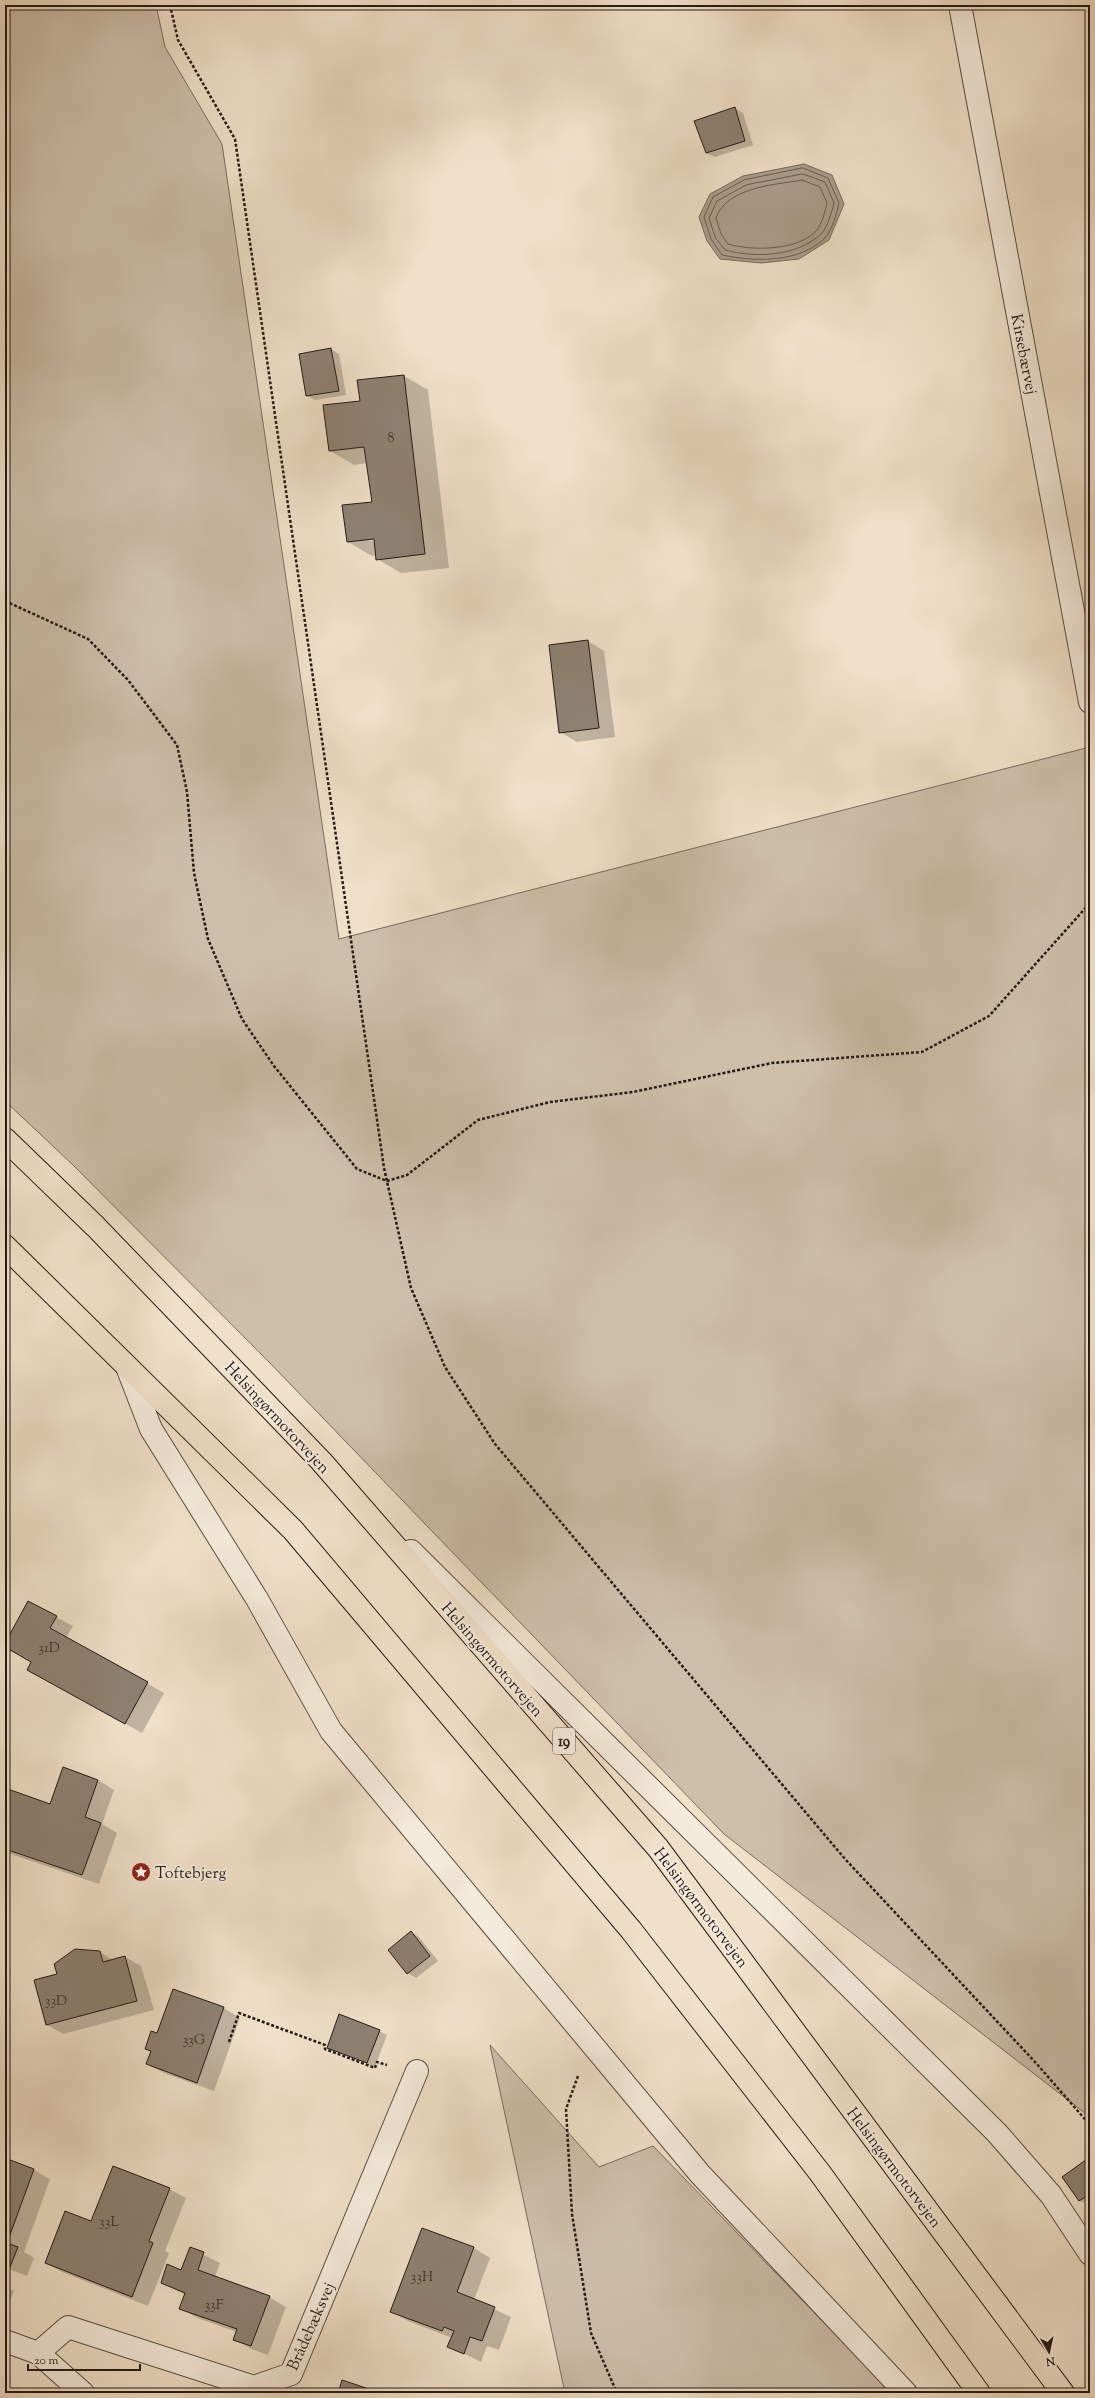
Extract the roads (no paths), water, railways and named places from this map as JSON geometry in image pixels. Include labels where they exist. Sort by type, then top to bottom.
[{"type":"highway","name":"Helsingørmotorvejen","points":[[5,1139],[96,1227],[321,1461],[658,1848],[1063,2393]]},
{"type":"highway","points":[[5,1246],[293,1530],[631,1930],[820,2173],[979,2393]]},
{"type":"street","name":"Kirsebærvej","points":[[960,5],[1090,702]]},
{"type":"street","points":[[127,1367],[151,1429],[257,1599],[331,1731],[700,2174],[906,2393]]},
{"type":"street","points":[[321,1461],[997,2133],[1051,2195],[1090,2254]]},
{"type":"street","name":"Brådebæksvej","points":[[38,2353],[68,2328],[254,2387],[291,2374],[416,2073]]},
{"type":"street","points":[[5,2341],[38,2353],[83,2393]]},
{"type":"water","points":[[804,164],[832,175],[844,204],[829,240],[799,259],[761,263],[720,259],[707,241],[699,217],[710,194],[743,176]]},
{"type":"place","name":"Toftebjerg","points":[[141,1872]]}]
